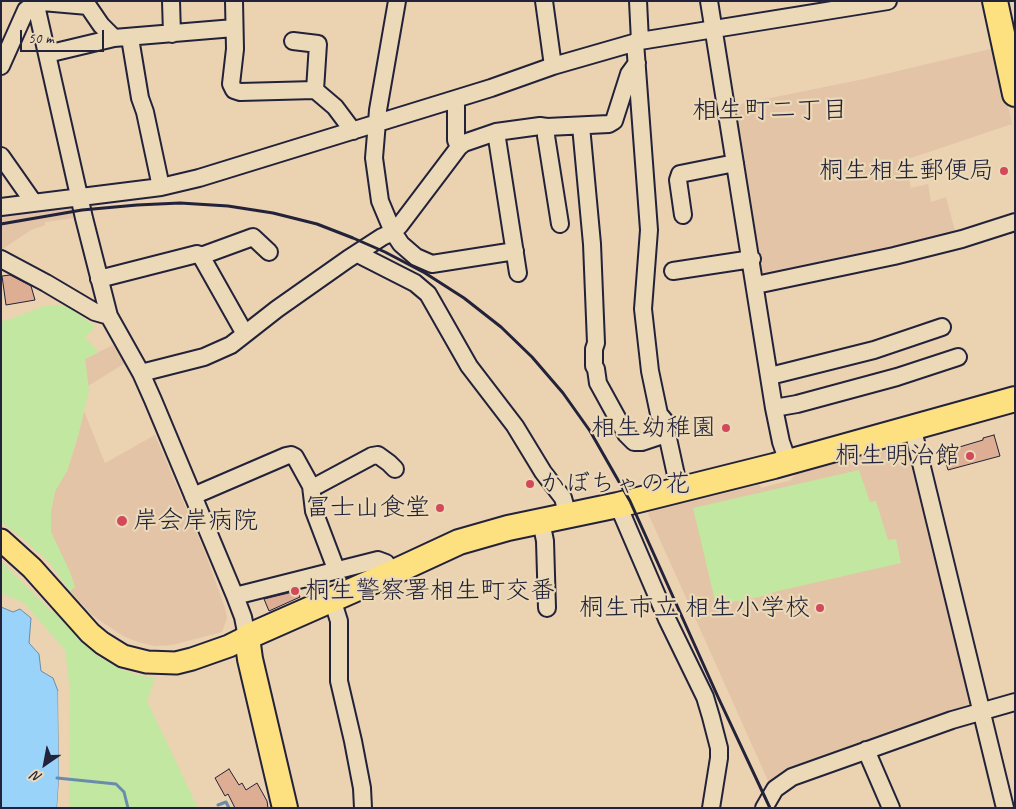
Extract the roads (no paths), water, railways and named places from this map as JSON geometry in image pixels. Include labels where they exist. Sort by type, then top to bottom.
[{"type":"highway","points":[[995,1],[1015,94]]},
{"type":"highway","points":[[285,808],[250,659],[247,637],[459,542],[500,530],[568,516],[788,462],[912,426],[1015,399]]},
{"type":"main road","points":[[1,540],[32,568],[90,633],[123,656],[147,662],[176,663],[230,646],[247,637]]},
{"type":"street","points":[[171,1],[172,34]]},
{"type":"street","points":[[234,1],[235,49],[231,84],[234,90],[240,92],[315,90],[335,107],[353,131]]},
{"type":"street","points":[[397,1],[377,124],[374,158],[380,201],[397,238],[416,257],[432,264],[515,251]]},
{"type":"street","points":[[544,1],[553,66]]},
{"type":"street","points":[[638,1],[637,63],[649,230],[643,309],[650,371],[659,414],[665,427],[679,489]]},
{"type":"street","points":[[709,1],[752,259],[774,408],[781,442],[788,462]]},
{"type":"street","points":[[1,207],[161,187],[199,178],[377,124],[553,66],[638,42],[888,1]]},
{"type":"street","points":[[35,3],[109,316],[141,373],[235,596],[243,617],[247,637]]},
{"type":"street","points":[[1,66],[26,10],[35,3],[88,6],[101,25],[122,38],[145,112],[161,187]]},
{"type":"street","points":[[47,54],[122,38],[234,28]]},
{"type":"street","points":[[293,41],[318,44],[315,90]]},
{"type":"street","points":[[397,238],[400,225],[459,146],[496,132],[540,126],[606,125],[612,123],[629,74],[637,63]]},
{"type":"street","points":[[456,98],[456,140],[459,146]]},
{"type":"street","points":[[581,126],[592,244],[596,343],[594,366],[598,383],[626,434],[634,442],[642,442],[665,427]]},
{"type":"street","points":[[547,127],[546,136],[560,224]]},
{"type":"street","points":[[496,132],[518,273]]},
{"type":"street","points":[[1,156],[34,203]]},
{"type":"street","points":[[683,215],[678,180],[680,174],[735,163]]},
{"type":"street","points":[[756,285],[894,256],[962,239],[1015,222]]},
{"type":"street","points":[[100,279],[197,254],[201,256],[253,237],[269,252]]},
{"type":"street","points":[[141,373],[204,358],[231,345],[277,309],[376,240],[397,238]]},
{"type":"street","points":[[358,254],[415,283],[428,294],[469,366],[515,426],[543,472],[563,498],[568,516]]},
{"type":"street","points":[[201,256],[245,334]]},
{"type":"street","points":[[1,259],[95,312],[109,316]]},
{"type":"street","points":[[673,271],[752,259]]},
{"type":"street","points":[[770,376],[874,350],[942,327]]},
{"type":"street","points":[[774,408],[797,404],[958,358]]},
{"type":"street","points":[[912,426],[1005,808]]},
{"type":"street","points":[[193,496],[286,456],[291,455],[295,457],[311,486],[314,511],[336,569]]},
{"type":"street","points":[[311,486],[318,485],[372,456],[378,455],[395,468]]},
{"type":"street","points":[[618,504],[621,515],[712,717],[719,748],[711,808]]},
{"type":"street","points":[[540,521],[545,540],[547,608]]},
{"type":"street","points":[[235,596],[336,569],[378,560],[386,563],[392,573]]},
{"type":"street","points":[[332,599],[339,621],[339,681],[354,741],[362,788],[363,808]]},
{"type":"street","points":[[771,803],[780,785],[792,777],[866,750],[1015,702]]},
{"type":"street","points":[[866,750],[887,806]]},
{"type":"water","points":[[1,607],[13,612],[20,609],[31,618],[29,643],[39,654],[41,671],[53,678],[58,691],[59,779],[57,808],[1,808]]},
{"type":"waterway","points":[[57,778],[116,784],[124,792],[128,808]]},
{"type":"waterway","points":[[218,805],[226,802],[229,808]]},
{"type":"railway","points":[[1,224],[82,210],[180,203],[228,206],[273,213],[317,224],[385,252],[425,273],[464,298],[501,327],[532,357],[563,393],[590,431],[630,501],[770,808]]},
{"type":"place","name":"桐生相生郵便局","points":[[1004,171]]},
{"type":"place","name":"相生幼稚園","points":[[726,428]]},
{"type":"place","name":"桐生明治館","points":[[970,456]]},
{"type":"place","name":"かぼちゃの花","points":[[530,484]]},
{"type":"place","name":"冨士山食堂","points":[[440,508]]},
{"type":"place","name":"岸会岸病院","points":[[122,521]]},
{"type":"place","name":"桐生警察署相生町交番","points":[[295,591]]},
{"type":"place","name":"桐生市立 相生小学校","points":[[820,608]]},
{"type":"district","name":"相生町二丁目","points":[[770,111]]}]
